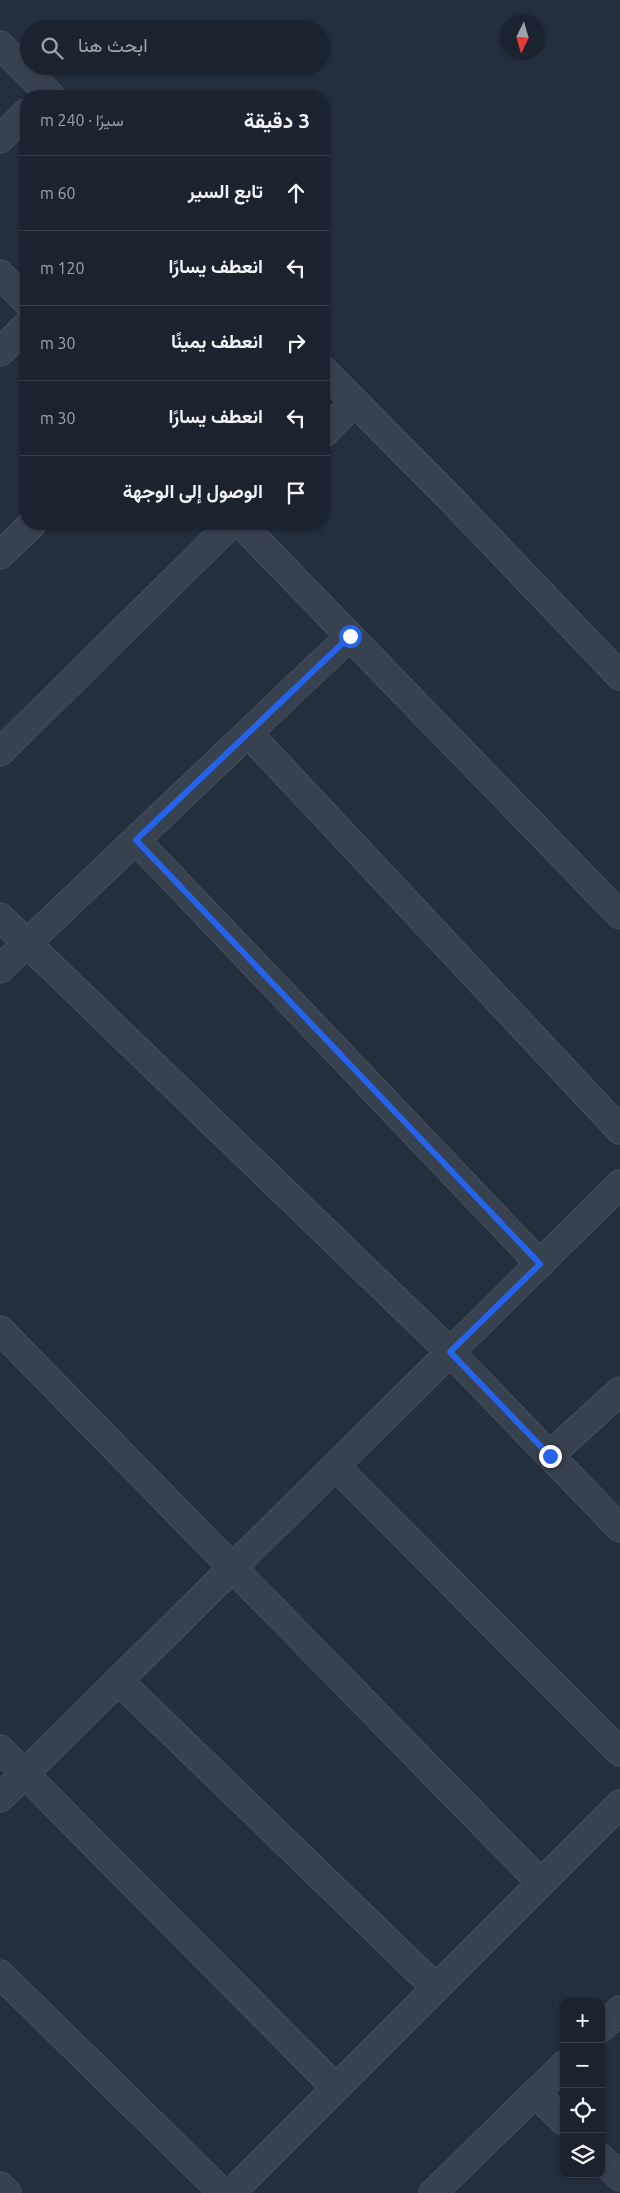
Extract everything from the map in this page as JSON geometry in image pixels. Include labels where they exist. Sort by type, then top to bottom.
[{"type":"street","points":[[0,45],[20,66]]},
{"type":"street","points":[[28,75],[42,90]]},
{"type":"street","points":[[0,139],[20,120]]},
{"type":"street","points":[[0,274],[20,295]]},
{"type":"street","points":[[0,352],[20,332]]},
{"type":"street","points":[[330,377],[450,498],[620,676]]},
{"type":"street","points":[[330,426],[355,402]]},
{"type":"street","points":[[0,555],[26,530]]},
{"type":"street","points":[[0,752],[225,530]]},
{"type":"street","points":[[247,530],[620,915]]},
{"type":"street","points":[[0,969],[350,636]]},
{"type":"street","points":[[248,733],[620,1130]]},
{"type":"street","points":[[136,840],[540,1264]]},
{"type":"street","points":[[0,916],[450,1352],[620,1528]]},
{"type":"street","points":[[0,1798],[620,1184]]},
{"type":"street","points":[[0,1330],[541,1883]]},
{"type":"street","points":[[550,1456],[620,1391]]},
{"type":"street","points":[[335,1466],[620,1752]]},
{"type":"street","points":[[118,1680],[436,1988]]},
{"type":"street","points":[[0,1749],[336,2088]]},
{"type":"street","points":[[231,2193],[620,1804]]},
{"type":"street","points":[[0,1974],[223,2193]]},
{"type":"street","points":[[605,2024],[620,2010]]},
{"type":"street","points":[[433,2193],[560,2069]]},
{"type":"street","points":[[536,2093],[560,2117]]},
{"type":"street","points":[[605,2162],[620,2176]]},
{"type":"street","points":[[0,2186],[7,2193]]},
{"type":"route","points":[[350,636],[136,840],[540,1264],[450,1352],[550,1456]]}]
